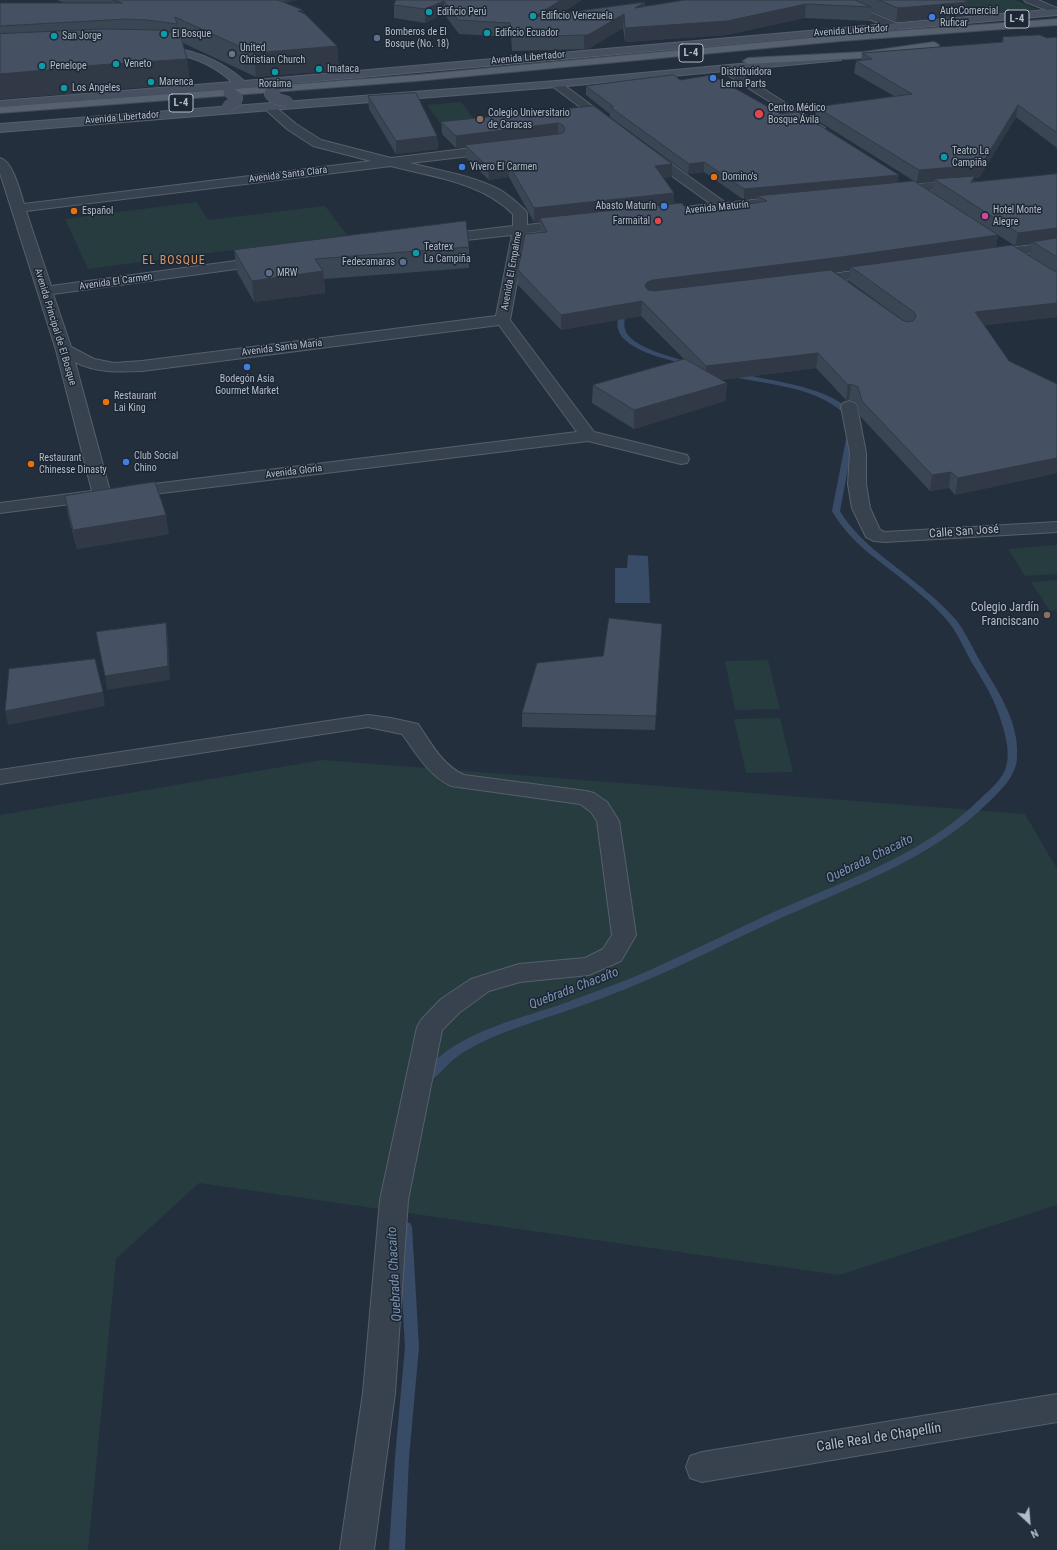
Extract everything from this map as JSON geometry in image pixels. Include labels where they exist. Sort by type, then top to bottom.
[{"type":"main road","name":"Avenida Libertador","points":[[0,104],[211,87],[244,87],[289,80],[1057,12]]},
{"type":"main road","name":"L-4","points":[[977,20],[1057,17]]},
{"type":"main road","name":"Avenida Libertador","points":[[0,110],[324,86],[840,38],[1057,22]]},
{"type":"main road","name":"Avenida Libertador","points":[[0,118],[362,89],[847,46],[1057,30]]},
{"type":"main road","name":"L-4","points":[[324,86],[769,41],[833,32]]},
{"type":"main road","name":"L-4","points":[[362,89],[421,89],[742,62],[864,55],[942,46]]},
{"type":"main road","points":[[146,48],[177,51],[203,59],[223,69],[267,106]]},
{"type":"main road","name":"Avenida Libertador","points":[[0,128],[224,109],[556,84],[864,55]]},
{"type":"main road","name":"L-4","points":[[289,80],[276,87],[270,94],[274,98],[301,104]]},
{"type":"main road","name":"L-4","points":[[211,87],[229,92],[237,98],[236,101],[224,109]]},
{"type":"street","points":[[834,0],[896,27]]},
{"type":"street","points":[[1029,0],[1057,12]]},
{"type":"street","points":[[725,69],[832,136]]},
{"type":"street","points":[[556,84],[618,130]]},
{"type":"street","name":"Avenida El Empalme","points":[[267,106],[288,125],[317,143],[488,188],[505,197],[520,213],[520,229],[503,320],[588,436]]},
{"type":"street","points":[[636,144],[723,207]]},
{"type":"street","name":"Avenida Santa Clara","points":[[19,208],[510,147]]},
{"type":"street","name":"Avenida Principal de El Bosque","points":[[0,162],[4,167],[19,208],[44,291],[64,350],[102,495]]},
{"type":"street","points":[[896,178],[934,201]]},
{"type":"street","points":[[884,191],[973,184]]},
{"type":"street","name":"Avenida Maturín","points":[[644,216],[790,200]]},
{"type":"street","points":[[428,240],[582,222]]},
{"type":"street","points":[[998,243],[1031,264]]},
{"type":"street","points":[[980,256],[1057,246]]},
{"type":"street","name":"Avenida El Carmen","points":[[44,291],[281,259]]},
{"type":"street","points":[[794,283],[895,268]]},
{"type":"street","points":[[833,278],[851,291]]},
{"type":"street","name":"Avenida Santa María","points":[[64,350],[89,363],[114,368],[142,366],[503,320]]},
{"type":"street","name":"Calle San José","points":[[849,406],[858,453],[857,484],[861,508],[872,533],[885,537],[1057,526]]},
{"type":"street","points":[[588,436],[681,459]]},
{"type":"street","name":"Avenida Gloria","points":[[0,508],[588,436]]},
{"type":"street","points":[[0,777],[368,721],[391,724],[410,729],[436,766],[448,776],[459,781],[586,798],[599,807],[608,821],[624,935],[612,955],[589,966],[519,973],[480,985],[450,1006],[430,1027],[394,1200],[379,1393],[357,1550]]},
{"type":"street","name":"Calle Real de Chapellín","points":[[702,1467],[1057,1408]]},
{"type":"green space","points":[[933,0],[1015,0],[1037,9],[975,16]]},
{"type":"green space","points":[[461,102],[476,122],[442,125],[427,105]]},
{"type":"green space","points":[[197,202],[208,220],[325,206],[347,235],[88,269],[65,219]]},
{"type":"green space","points":[[1057,545],[1057,574],[1025,576],[1008,549]]},
{"type":"green space","points":[[1057,580],[1057,610],[1050,611],[1031,582]]},
{"type":"green space","points":[[768,660],[780,709],[735,710],[725,661]]},
{"type":"green space","points":[[780,718],[793,772],[746,773],[734,719]]},
{"type":"green space","points":[[322,760],[1025,814],[1057,869],[1057,1205],[839,1275],[199,1183],[116,1259],[88,1550],[0,1550],[0,815]]},
{"type":"water","points":[[628,555],[648,556],[650,603],[615,603],[615,568],[627,568]]},
{"type":"building","points":[[113,0],[278,0],[303,10],[298,11],[305,14],[337,46],[254,53],[175,17],[177,24],[127,19],[0,26],[0,3],[122,3]]},
{"type":"building","points":[[396,0],[561,0],[534,17],[645,2],[635,8],[685,0],[855,0],[871,7],[806,4],[727,21],[625,28],[624,14],[588,35],[512,37],[510,23],[458,20],[444,1],[425,9],[394,5]]},
{"type":"building","points":[[879,0],[964,0],[968,2],[898,8]]},
{"type":"building","points":[[102,29],[159,30],[180,34],[187,59],[83,66],[0,74],[0,34]]},
{"type":"building","points":[[1040,35],[1047,38],[1057,38],[1057,133],[1018,105],[981,165],[919,170],[816,107],[912,94],[856,61],[872,59],[862,53],[1003,42],[1003,37]]},
{"type":"building","points":[[674,75],[680,80],[711,75],[781,114],[798,112],[899,175],[744,189],[704,162],[689,164],[610,107],[614,107],[586,86]]},
{"type":"building","points":[[416,93],[437,136],[396,141],[368,96]]},
{"type":"building","points":[[594,106],[672,164],[655,166],[674,193],[534,208],[509,165],[488,167],[465,145],[563,133],[565,129],[563,125],[558,123],[456,136],[441,122]]},
{"type":"building","points":[[1057,174],[1057,228],[1018,233],[934,179],[975,176],[971,182]]},
{"type":"building","points":[[914,181],[998,235],[834,258],[653,280],[647,282],[645,286],[648,290],[654,291],[831,270],[902,320],[908,322],[913,321],[916,317],[914,312],[851,267],[1012,245],[1054,271],[1057,271],[1057,303],[975,312],[1009,361],[1057,384],[1057,458],[958,478],[951,472],[932,475],[862,401],[858,387],[851,384],[848,385],[818,353],[706,366],[642,301],[561,315],[518,270],[525,234],[547,232],[540,218],[682,203],[689,214],[767,201],[758,196]]},
{"type":"building","points":[[466,221],[469,247],[315,259],[323,271],[252,281],[234,250]]},
{"type":"building","points":[[1057,238],[1057,257],[1033,242]]},
{"type":"building","points":[[685,359],[727,383],[634,410],[593,385]]},
{"type":"building","points":[[155,482],[166,515],[73,530],[65,496]]},
{"type":"building","points":[[609,618],[662,624],[656,716],[522,713],[537,663],[603,656]]},
{"type":"building","points":[[166,623],[168,666],[105,676],[96,632]]},
{"type":"building","points":[[95,659],[103,692],[5,711],[9,669]]},
{"type":"waterway","name":"Quebrada Chacaíto","points":[[624,307],[621,325],[622,331],[627,338],[653,353],[691,364]]},
{"type":"waterway","name":"Quebrada Chacaíto","points":[[731,374],[777,383],[814,393],[830,399],[851,415]]},
{"type":"waterway","name":"Quebrada Chacaíto","points":[[427,1078],[440,1064],[456,1051],[476,1040],[497,1031],[581,1002],[650,974],[777,915],[891,865],[945,834],[970,815],[994,791],[1006,776],[1010,769],[1012,758],[1011,738],[1006,720],[993,691],[957,628],[944,612],[924,593],[862,544],[843,523],[836,511],[851,431]]},
{"type":"waterway","name":"Quebrada Chacaíto","points":[[397,1550],[402,1458],[412,1347],[405,1227]]},
{"type":"place","name":"Edificio Perú","points":[[429,12]]},
{"type":"place","name":"Edificio Venezuela","points":[[533,16]]},
{"type":"place","name":"AutoComercial Ruficar","points":[[932,17]]},
{"type":"place","name":"Edificio Ecuador","points":[[487,33]]},
{"type":"place","name":"El Bosque","points":[[164,34]]},
{"type":"place","name":"San Jorge","points":[[54,36]]},
{"type":"place","name":"Bomberos de El Bosque (No. 18)","points":[[377,38]]},
{"type":"place","name":"United Christian Church","points":[[232,54]]},
{"type":"place","name":"Veneto","points":[[116,64]]},
{"type":"place","name":"Penelope","points":[[42,66]]},
{"type":"place","name":"Imataca","points":[[319,69]]},
{"type":"place","name":"Roraima","points":[[275,72]]},
{"type":"place","name":"Distribuidora Lema Parts","points":[[713,78]]},
{"type":"place","name":"Marenca","points":[[151,82]]},
{"type":"place","name":"Los Angeles","points":[[64,88]]},
{"type":"place","name":"Centro Médico Bosque Ávila","points":[[759,114]]},
{"type":"place","name":"Colegio Universitario de Caracas","points":[[480,119]]},
{"type":"place","name":"Teatro La Campiña","points":[[944,157]]},
{"type":"place","name":"Vivero El Carmen","points":[[462,167]]},
{"type":"place","name":"Domino's","points":[[714,177]]},
{"type":"place","name":"Abasto Maturín","points":[[664,206]]},
{"type":"place","name":"Español","points":[[74,211]]},
{"type":"place","name":"Hotel Monte Alegre","points":[[985,216]]},
{"type":"place","name":"Farmaital","points":[[658,221]]},
{"type":"place","name":"Teatrex La Campiña","points":[[416,253]]},
{"type":"place","name":"Fedecamaras","points":[[403,262]]},
{"type":"place","name":"MRW","points":[[269,273]]},
{"type":"place","name":"Bodegón Asia Gourmet Market","points":[[247,367]]},
{"type":"place","name":"Restaurant Lai King","points":[[106,402]]},
{"type":"place","name":"Club Social Chino","points":[[126,462]]},
{"type":"place","name":"Restaurant Chinesse Dinasty","points":[[31,464]]},
{"type":"place","name":"Colegio Jardín Franciscano","points":[[1047,615]]},
{"type":"district","name":"EL BOSQUE","points":[[174,261]]}]
